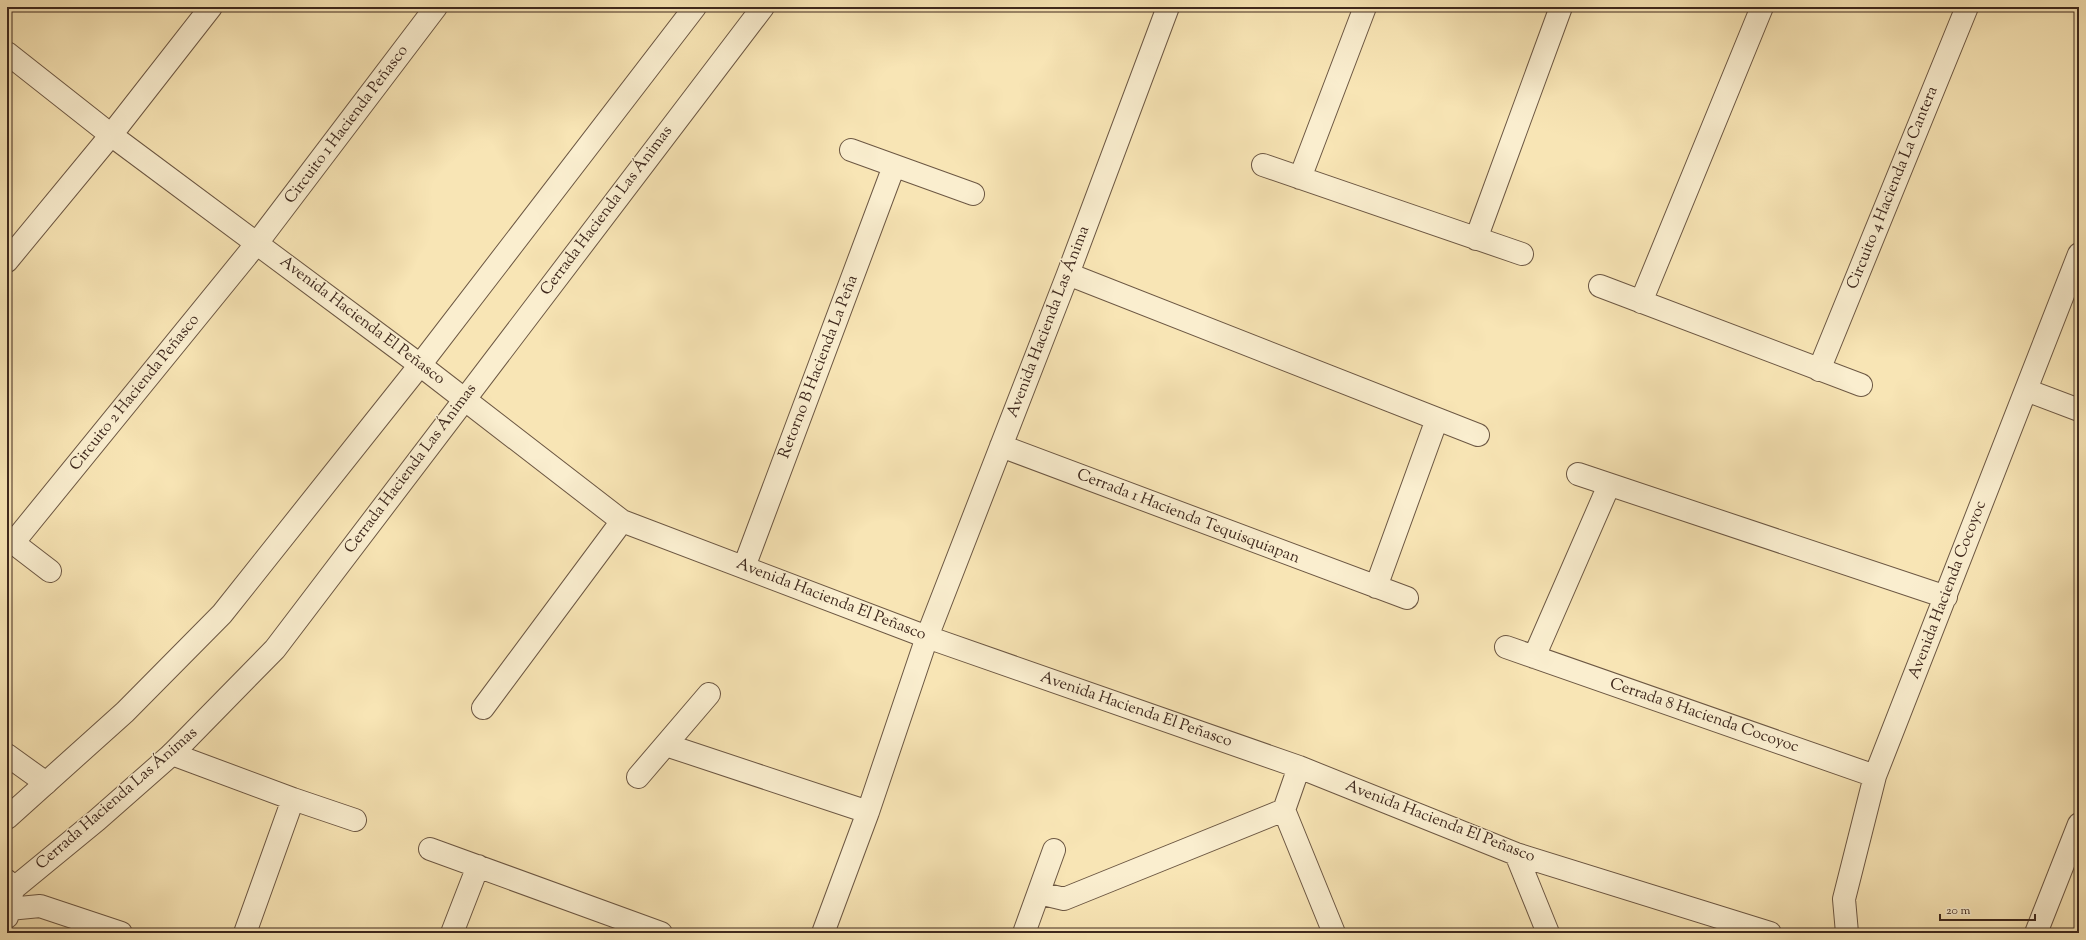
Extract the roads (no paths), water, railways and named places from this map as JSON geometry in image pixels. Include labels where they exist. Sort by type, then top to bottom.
[{"type":"street","points":[[7,261],[111,135],[211,7]]},
{"type":"street","name":"Circuito 1 Hacienda Peñasco","points":[[257,243],[436,7]]},
{"type":"street","points":[[7,818],[125,712],[222,614],[420,365],[695,7]]},
{"type":"street","name":"Cerrada Hacienda Las Ánimas","points":[[9,899],[172,754],[275,649],[464,398],[763,7]]},
{"type":"street","name":"Avenida Hacienda Las Ánima","points":[[823,933],[868,812],[927,637],[1068,274],[1168,7]]},
{"type":"street","points":[[1300,178],[1365,7]]},
{"type":"street","points":[[1476,238],[1561,7]]},
{"type":"street","points":[[1641,302],[1762,7]]},
{"type":"street","name":"Circuito 4 Hacienda La Cantera","points":[[1819,370],[1966,7]]},
{"type":"street","name":"Avenida Hacienda El Peñasco","points":[[7,53],[111,135],[464,398],[622,521],[927,637],[1299,768],[1516,854],[1770,933]]},
{"type":"street","points":[[851,150],[973,194]]},
{"type":"street","points":[[1263,165],[1522,254]]},
{"type":"street","name":"Retorno B Hacienda La Peña","points":[[744,567],[894,166]]},
{"type":"street","name":"Circuito 2 Hacienda Peñasco","points":[[50,571],[10,541],[257,243]]},
{"type":"street","name":"Avenida Hacienda Cocoyoc","points":[[1847,933],[1844,899],[1875,776],[2079,254]]},
{"type":"street","points":[[1068,274],[1478,435]]},
{"type":"street","points":[[1600,286],[1861,385]]},
{"type":"street","points":[[2026,390],[2079,410]]},
{"type":"street","points":[[1376,587],[1437,419]]},
{"type":"street","name":"Cerrada 1 Hacienda Tequisquiapan","points":[[1001,446],[1407,598]]},
{"type":"street","points":[[1578,474],[1946,597]]},
{"type":"street","points":[[1534,657],[1609,485]]},
{"type":"street","points":[[483,708],[622,521]]},
{"type":"street","name":"Cerrada 8 Hacienda Cocoyoc","points":[[1506,647],[1875,776]]},
{"type":"street","points":[[638,777],[709,694]]},
{"type":"street","points":[[666,745],[868,812]]},
{"type":"street","points":[[172,754],[293,799],[355,820]]},
{"type":"street","points":[[7,755],[46,783]]},
{"type":"street","points":[[1299,768],[1284,810],[1334,933]]},
{"type":"street","points":[[245,933],[293,799]]},
{"type":"street","points":[[1039,893],[1064,899],[1284,810]]},
{"type":"street","points":[[2036,933],[2079,824]]},
{"type":"street","points":[[430,849],[661,933]]},
{"type":"street","points":[[1024,933],[1054,850]]},
{"type":"street","points":[[1516,854],[1548,933]]},
{"type":"street","points":[[452,933],[478,866]]},
{"type":"street","points":[[9,899],[40,906],[121,933]]}]
